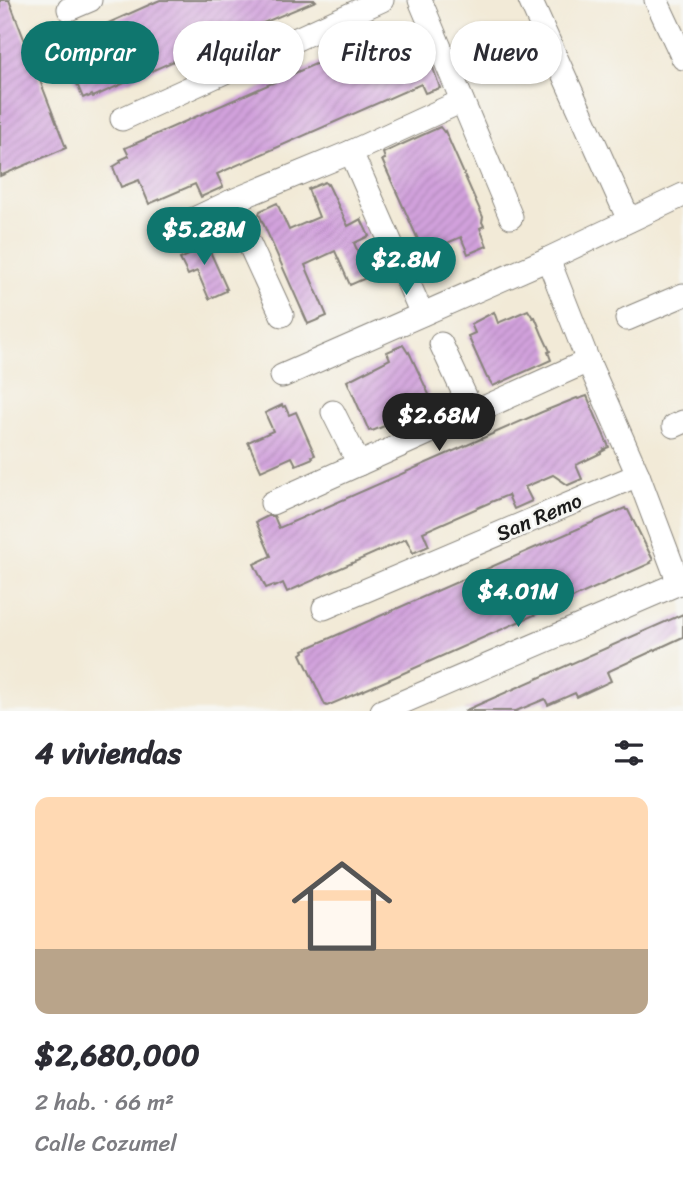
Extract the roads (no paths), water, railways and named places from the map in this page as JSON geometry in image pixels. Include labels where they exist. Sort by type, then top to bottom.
[{"type":"street","points":[[122,119],[382,0]]},
{"type":"street","points":[[420,0],[511,217]]},
{"type":"street","points":[[530,0],[629,220]]},
{"type":"street","points":[[656,0],[683,58]]},
{"type":"street","points":[[177,227],[462,101]]},
{"type":"street","points":[[351,152],[422,314]]},
{"type":"street","points":[[282,376],[548,259],[683,195]]},
{"type":"street","points":[[230,202],[282,315]]},
{"type":"street","points":[[383,711],[677,584],[638,475],[588,361],[548,259]]},
{"type":"street","points":[[627,319],[683,295]]},
{"type":"street","points":[[441,344],[473,413]]},
{"type":"street","points":[[272,503],[588,361]]},
{"type":"street","points":[[333,412],[359,464]]},
{"type":"street","name":"San Remo","points":[[324,608],[638,475]]}]
